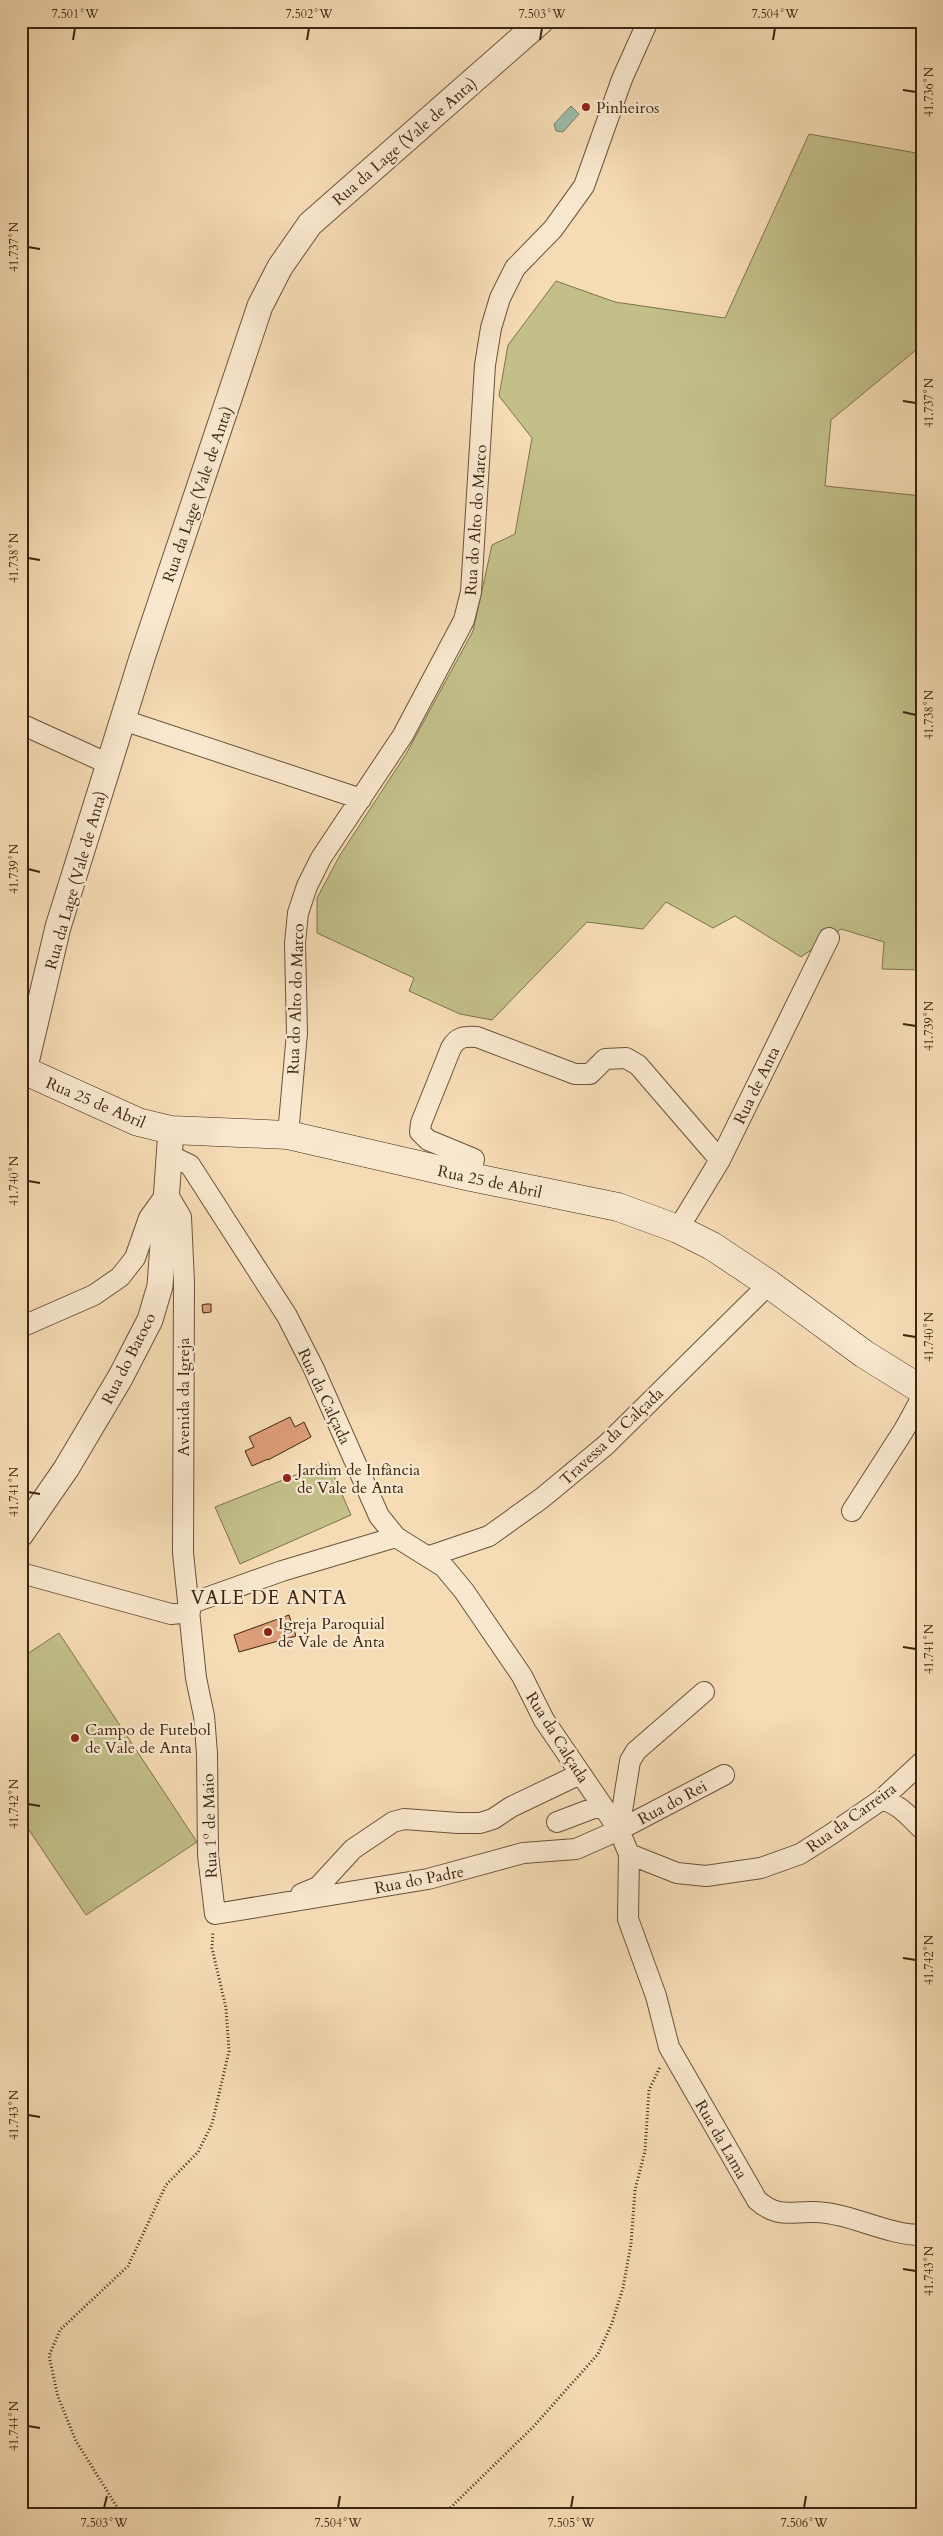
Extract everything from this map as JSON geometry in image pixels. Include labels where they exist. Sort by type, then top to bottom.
[{"type":"main road","name":"Rua 25 de Abril","points":[[23,1070],[106,1110],[138,1122],[170,1142],[288,1135],[471,1177],[618,1207],[678,1229],[712,1246],[769,1284],[864,1354],[922,1390]]},
{"type":"street","name":"Rua da Lage (Vale de Anta)","points":[[23,1070],[58,926],[123,720],[260,306],[280,266],[310,224],[542,21]]},
{"type":"street","name":"Rua do Alto do Marco","points":[[288,1135],[298,1033],[295,943],[298,913],[307,886],[321,858],[403,735],[464,620],[471,592],[486,365],[491,328],[500,298],[515,268],[553,228],[584,186],[622,79],[648,21]]},
{"type":"street","points":[[123,720],[361,799]]},
{"type":"street","points":[[21,724],[109,764]]},
{"type":"street","name":"Rua de Anta","points":[[678,1229],[720,1160],[829,938]]},
{"type":"street","points":[[471,1177],[474,1159],[428,1140],[420,1132],[421,1123],[450,1048],[455,1041],[465,1036],[477,1037],[575,1074],[590,1074],[605,1059],[626,1058],[638,1064],[720,1160]]},
{"type":"street","name":"Rua do Batoco","points":[[21,1534],[71,1461],[120,1378],[150,1320],[160,1286],[170,1142]]},
{"type":"street","name":"Rua da Calçada","points":[[170,1142],[190,1165],[287,1316],[314,1369],[379,1516],[396,1537],[430,1556],[444,1567],[470,1599],[522,1676],[544,1720],[619,1830],[629,1854]]},
{"type":"street","points":[[21,1327],[94,1295],[120,1277],[135,1258],[149,1218],[167,1193]]},
{"type":"street","name":"Avenida da Igreja","points":[[167,1193],[181,1216],[184,1282],[183,1553],[196,1678]]},
{"type":"street","name":"Travessa da Calçada","points":[[430,1556],[489,1536],[542,1498],[606,1445],[769,1284]]},
{"type":"street","points":[[852,1511],[904,1430],[922,1397]]},
{"type":"street","points":[[21,1573],[171,1614],[282,1571],[396,1537]]},
{"type":"street","name":"Rua 1º de Maio","points":[[196,1678],[204,1716],[207,1753],[208,1855],[215,1914]]},
{"type":"street","points":[[619,1830],[630,1762],[636,1751],[704,1692]]},
{"type":"street","name":"Rua da Carreira","points":[[629,1854],[677,1873],[706,1876],[761,1868],[800,1854],[881,1800],[922,1762]]},
{"type":"street","points":[[293,1902],[303,1892],[318,1887],[325,1882],[353,1849],[393,1822],[404,1819],[480,1823],[493,1819],[510,1807],[580,1774]]},
{"type":"street","name":"Rua do Rei","points":[[619,1830],[724,1775]]},
{"type":"street","points":[[881,1800],[891,1802],[900,1808],[922,1829]]},
{"type":"street","points":[[556,1822],[602,1806]]},
{"type":"street","name":"Rua do Padre","points":[[215,1914],[428,1879],[523,1853],[576,1849],[619,1830]]},
{"type":"street","name":"Rua da Lama","points":[[629,1854],[628,1919],[656,1996],[669,2047],[757,2200],[766,2208],[789,2214],[828,2214],[922,2235]]},
{"type":"path","points":[[122,2515],[76,2441],[58,2397],[49,2356],[60,2330],[128,2266],[166,2185],[198,2152],[212,2124],[229,2051],[226,2008],[212,1948],[215,1914]]},
{"type":"path","points":[[443,2515],[534,2426],[598,2354],[612,2324],[623,2288],[631,2244],[635,2190],[644,2152],[649,2090],[669,2047]]},
{"type":"shaded area","points":[[571,106],[579,114],[563,132],[556,131],[554,124]]},
{"type":"shaded area","points":[[809,134],[922,154],[922,345],[831,420],[825,486],[922,496],[922,970],[882,969],[884,942],[841,929],[801,957],[735,916],[713,928],[666,902],[643,929],[587,922],[492,1020],[460,1014],[409,991],[414,978],[317,933],[317,898],[340,855],[406,754],[473,631],[492,545],[515,534],[532,438],[499,396],[508,345],[556,281],[615,302],[725,318]]},
{"type":"shaded area","points":[[328,1462],[351,1515],[240,1564],[215,1507]]},
{"type":"shaded area","name":"Campo de Futebol de Vale de Anta","points":[[59,1633],[197,1842],[86,1915],[21,1818],[21,1658]]},
{"type":"building","points":[[211,1304],[211,1312],[203,1313],[202,1305]]},
{"type":"building","points":[[290,1417],[295,1427],[304,1422],[311,1437],[268,1460],[252,1466],[245,1451],[254,1447],[249,1437]]},
{"type":"building","name":"Igreja Paroquial de Vale de Anta","points":[[289,1615],[296,1636],[239,1652],[234,1635]]},
{"type":"place","name":"Pinheiros","points":[[586,107]]},
{"type":"place","name":"Jardim de Infância de Vale de Anta","points":[[287,1478]]},
{"type":"place","name":"Igreja Paroquial de Vale de Anta","points":[[268,1632]]},
{"type":"place","name":"Campo de Futebol de Vale de Anta","points":[[75,1738]]},
{"type":"district","name":"VALE DE ANTA","points":[[269,1597]]}]
